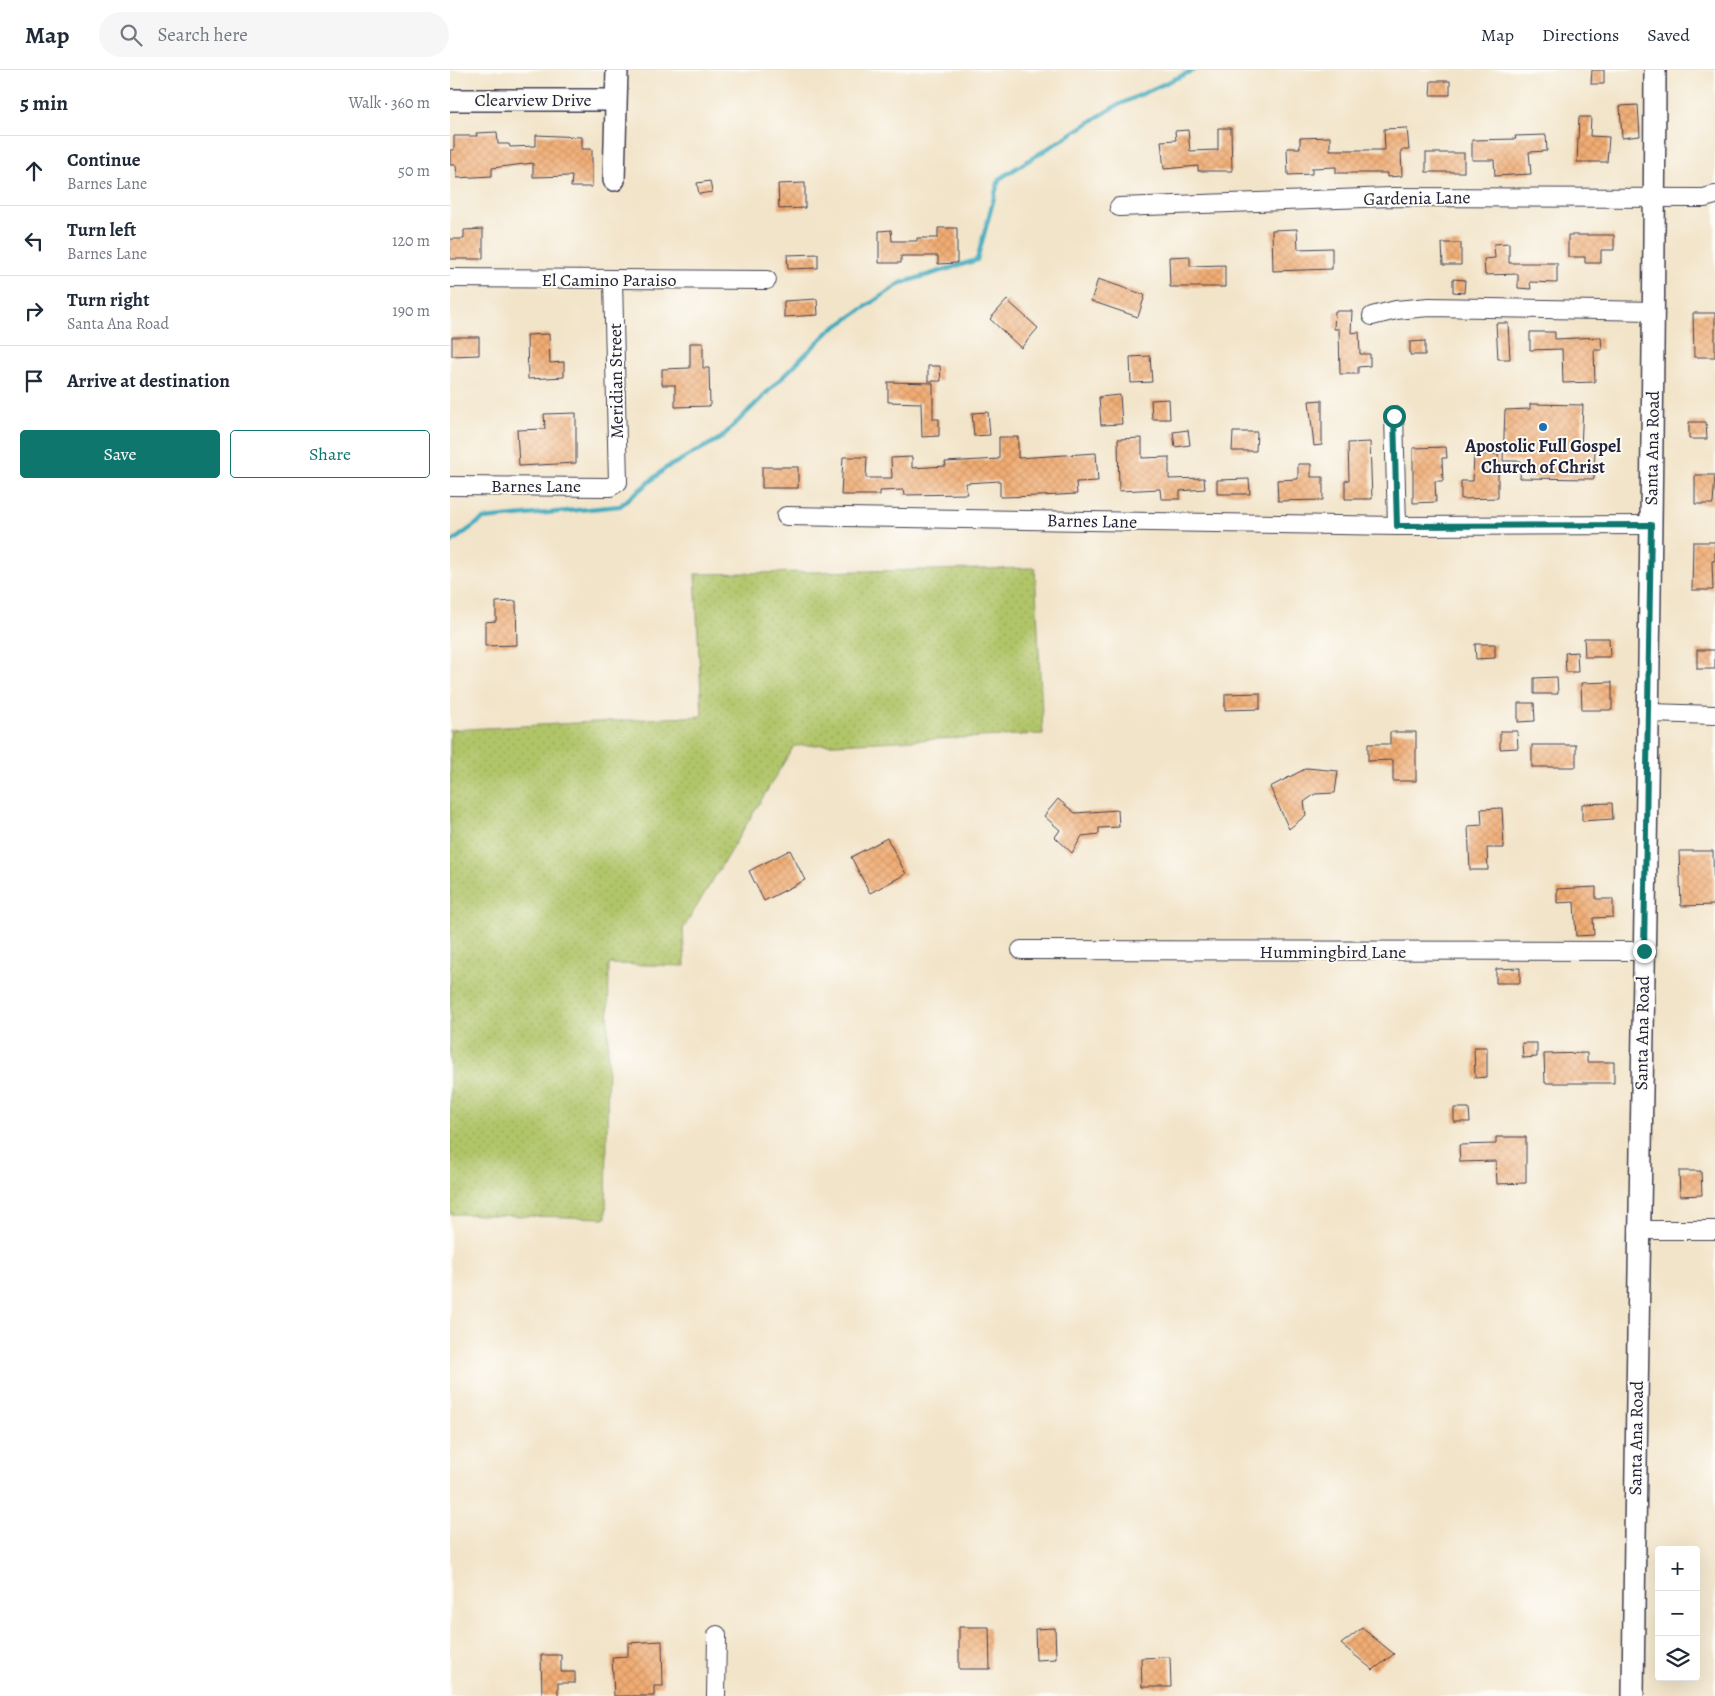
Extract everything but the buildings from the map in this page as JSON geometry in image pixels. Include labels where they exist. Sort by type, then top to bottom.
[{"type":"street","points":[[614,180],[617,70]]},
{"type":"street","name":"Santa Ana Road","points":[[1633,1696],[1638,1230],[1654,311],[1655,70]]},
{"type":"street","name":"Clearview Drive","points":[[450,100],[616,100]]},
{"type":"street","name":"Gardenia Lane","points":[[1119,207],[1391,197],[1704,198],[1715,195]]},
{"type":"street","name":"El Camino Paraiso","points":[[450,278],[614,281],[767,280]]},
{"type":"street","name":"Meridian Street","points":[[614,281],[617,480]]},
{"type":"street","points":[[1372,316],[1396,310],[1429,307],[1654,311]]},
{"type":"street","points":[[1394,416],[1397,526]]},
{"type":"street","name":"Barnes Lane","points":[[450,486],[610,487],[617,480]]},
{"type":"street","name":"Barnes Lane","points":[[786,516],[1397,526],[1651,525]]},
{"type":"street","points":[[1648,713],[1715,715]]},
{"type":"street","name":"Hummingbird Lane","points":[[1021,950],[1644,951]]},
{"type":"street","points":[[1638,1230],[1715,1230]]},
{"type":"street","points":[[716,1696],[717,1635]]},
{"type":"green space","points":[[1035,568],[1043,734],[794,746],[683,929],[685,966],[609,964],[606,1218],[450,1214],[450,730],[702,716],[695,574]]},
{"type":"waterway","points":[[450,543],[483,519],[620,506],[666,468],[721,438],[828,332],[901,283],[977,260],[999,179],[1114,107],[1194,70]]},
{"type":"place","name":"Apostolic Full Gospel Church of Christ","points":[[1543,427]]},
{"type":"route","points":[[1394,416],[1397,526],[1651,525],[1644,951]]}]
